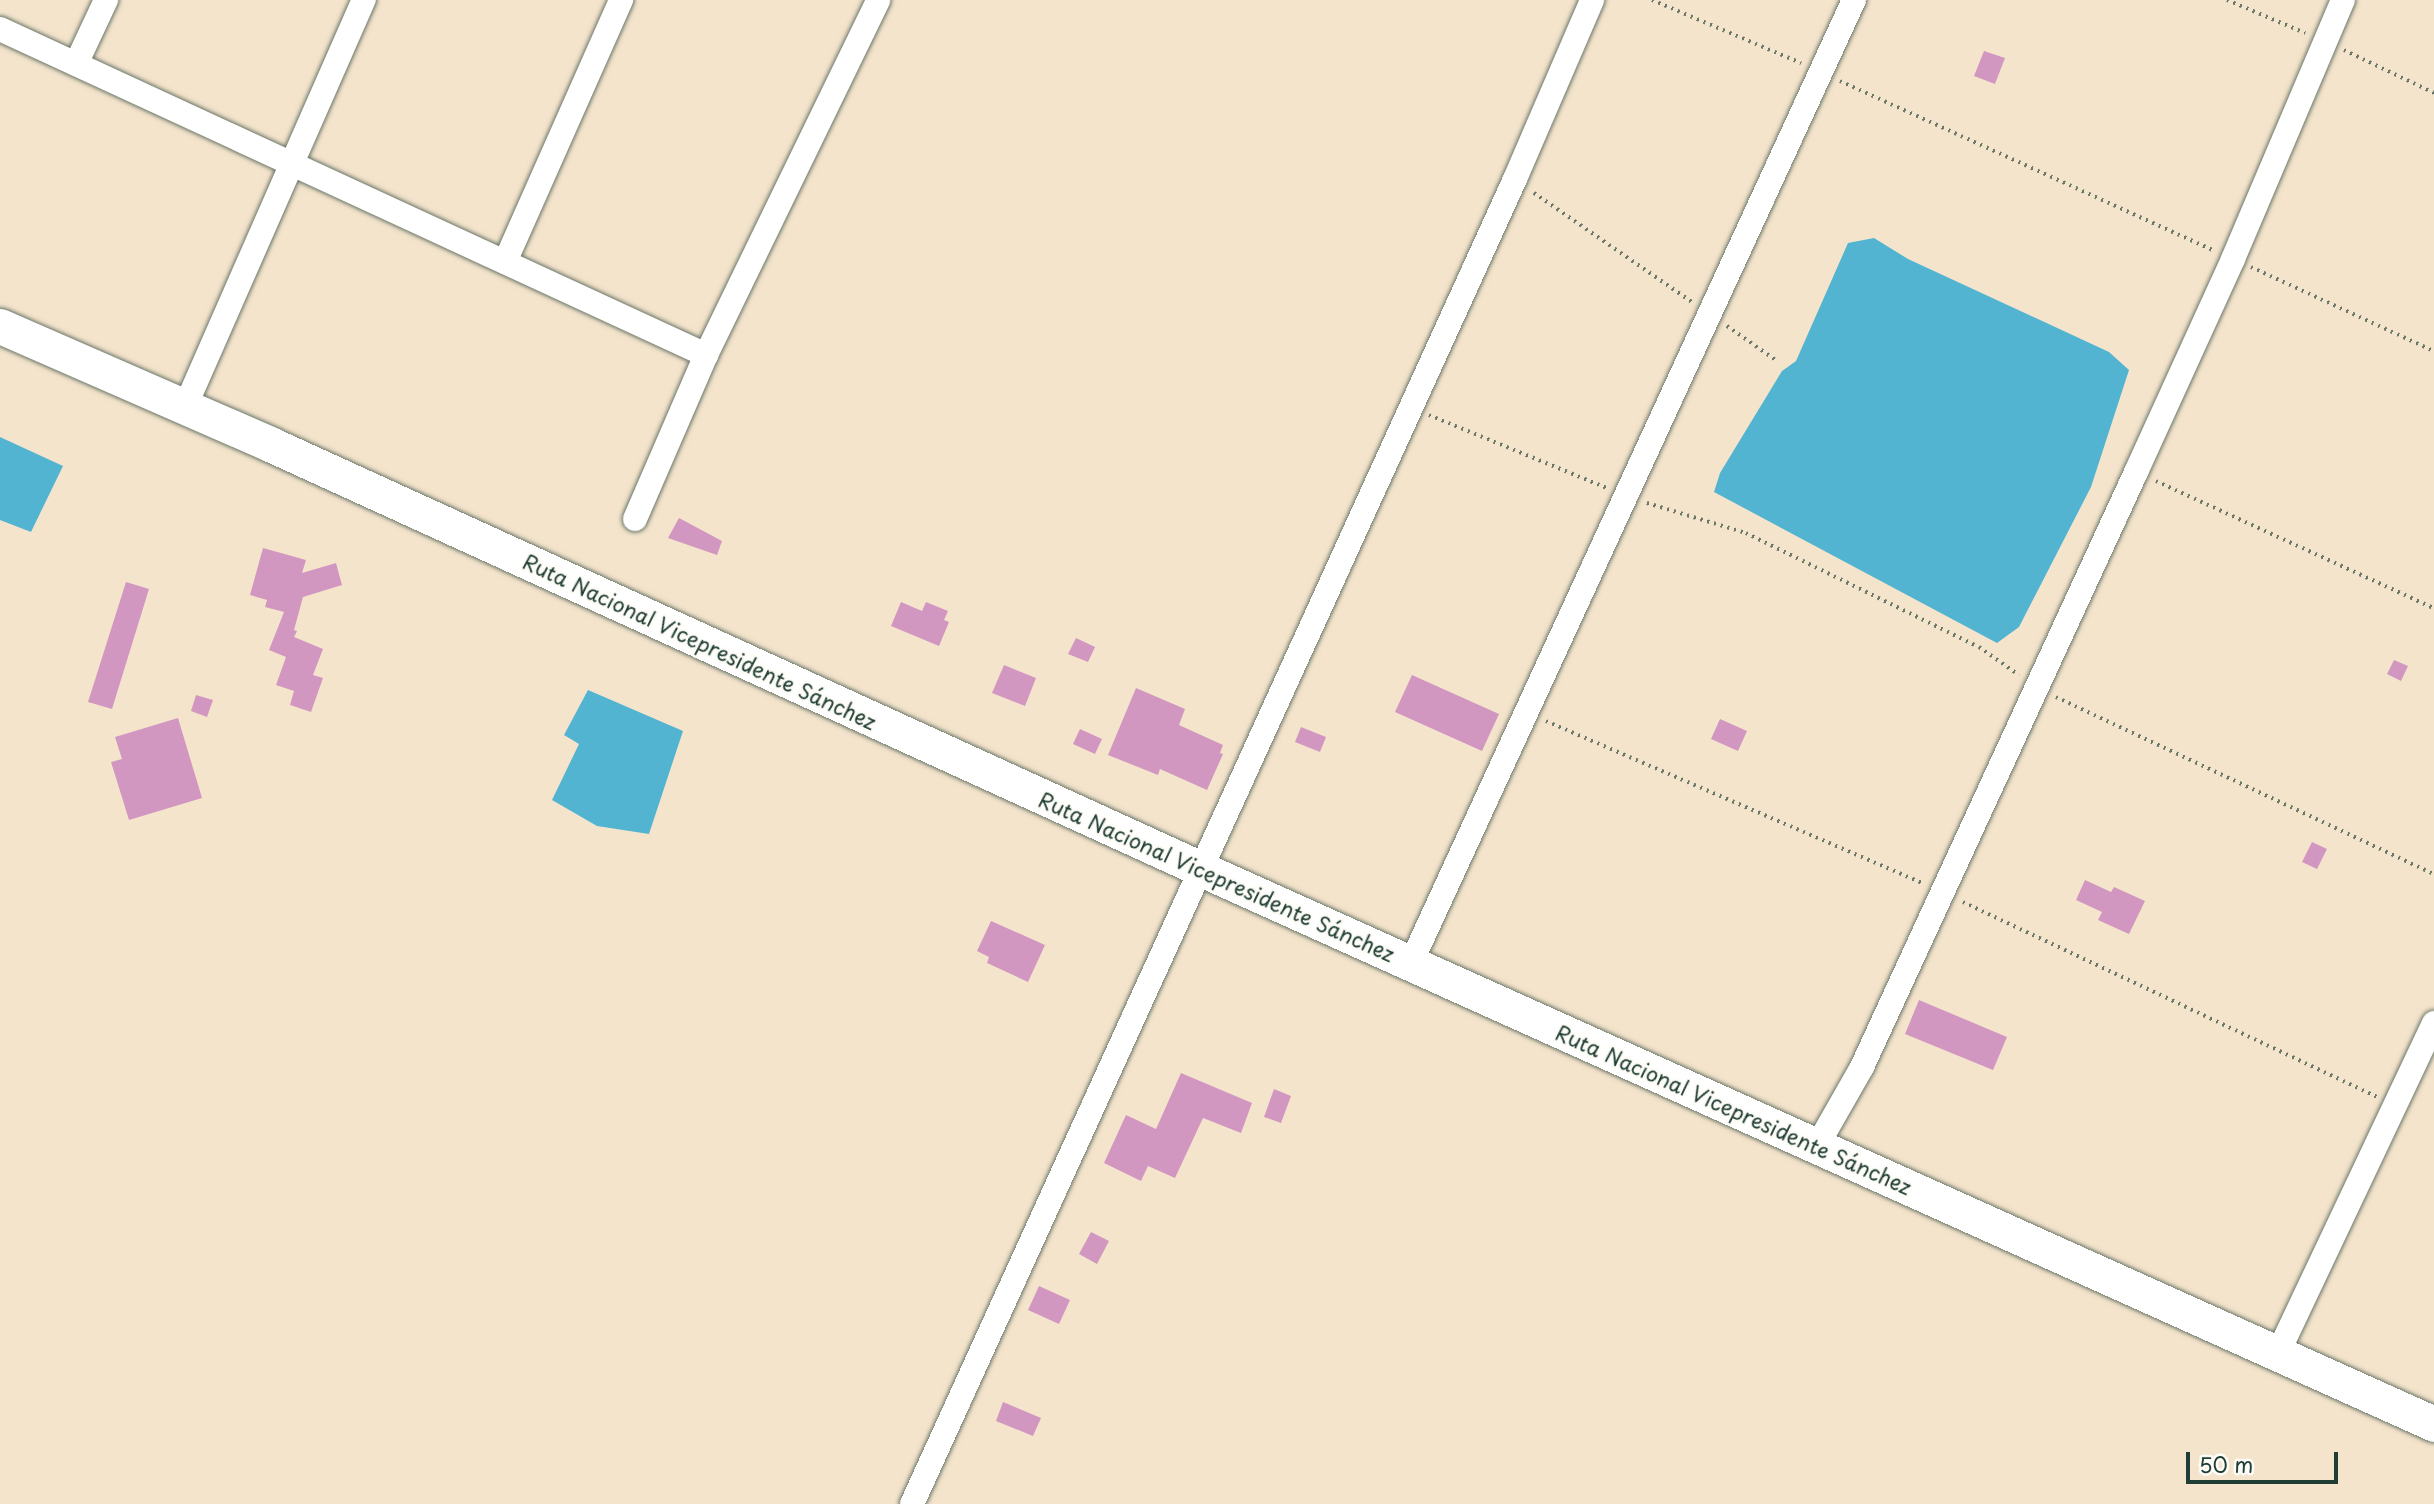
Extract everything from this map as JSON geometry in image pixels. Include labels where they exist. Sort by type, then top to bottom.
[{"type":"street","points":[[76,64],[106,0]]},
{"type":"street","points":[[185,407],[364,0]]},
{"type":"street","points":[[505,262],[621,0]]},
{"type":"street","points":[[635,519],[706,355],[878,0]]},
{"type":"street","points":[[912,1504],[1515,179],[1592,0]]},
{"type":"street","points":[[1410,963],[1854,0]]},
{"type":"street","points":[[1818,1146],[1862,1068],[2136,472],[2233,259],[2343,0]]},
{"type":"street","points":[[0,29],[706,355]]},
{"type":"street","name":"Ruta Nacional Vicepresidente Sánchez","points":[[0,326],[185,407],[1201,869],[2434,1424]]},
{"type":"street","points":[[2278,1353],[2434,1023]]},
{"type":"path","points":[[1652,0],[1821,72],[2434,351]]},
{"type":"path","points":[[1515,179],[1777,361]]},
{"type":"path","points":[[1411,407],[1626,496]]},
{"type":"path","points":[[2136,472],[2434,608]]},
{"type":"water","points":[[1874,238],[1908,259],[2109,352],[2129,370],[2091,487],[2019,627],[1997,643],[1714,492],[1720,473],[1782,371],[1796,361],[1848,243]]},
{"type":"water","points":[[0,437],[63,466],[31,532],[0,520]]},
{"type":"water","points":[[588,690],[683,731],[649,834],[597,826],[552,800],[579,744],[564,735]]},
{"type":"building","points":[[1984,51],[2005,58],[1995,84],[1974,76]]},
{"type":"building","points":[[679,518],[722,541],[717,555],[668,538]]},
{"type":"building","points":[[263,548],[306,560],[302,573],[336,563],[342,585],[303,597],[294,630],[297,631],[294,637],[323,649],[313,675],[323,678],[311,712],[290,705],[294,691],[276,685],[286,657],[269,650],[284,612],[265,607],[267,600],[250,595]]},
{"type":"building","points":[[126,582],[149,589],[112,709],[88,702]]},
{"type":"building","points":[[901,602],[922,611],[926,602],[948,611],[944,620],[949,622],[939,646],[891,626]]},
{"type":"building","points":[[1076,638],[1095,647],[1088,662],[1068,654]]},
{"type":"building","points":[[2394,660],[2408,666],[2401,681],[2387,674]]},
{"type":"building","points":[[1004,665],[1036,678],[1025,706],[992,693]]},
{"type":"building","points":[[1412,675],[1499,714],[1482,751],[1395,712]]},
{"type":"building","points":[[1136,688],[1185,709],[1179,725],[1223,745],[1220,753],[1223,754],[1207,790],[1160,769],[1158,775],[1108,755]]},
{"type":"building","points":[[196,695],[213,700],[207,717],[191,711]]},
{"type":"building","points":[[178,718],[202,798],[129,820],[111,762],[122,759],[115,737]]},
{"type":"building","points":[[1720,719],[1747,731],[1738,751],[1711,739]]},
{"type":"building","points":[[1301,727],[1326,737],[1320,752],[1295,742]]},
{"type":"building","points":[[1080,729],[1102,739],[1095,754],[1073,744]]},
{"type":"building","points":[[2312,842],[2327,849],[2317,869],[2302,862]]},
{"type":"building","points":[[2085,880],[2111,892],[2114,887],[2145,901],[2129,934],[2098,920],[2102,912],[2076,900]]},
{"type":"building","points":[[991,921],[1045,945],[1028,982],[987,963],[989,957],[977,951]]},
{"type":"building","points":[[1919,1000],[2007,1037],[1993,1070],[1905,1034]]},
{"type":"building","points":[[1181,1073],[1252,1103],[1241,1133],[1203,1118],[1175,1178],[1148,1166],[1141,1181],[1104,1163],[1126,1115],[1156,1129]]},
{"type":"building","points":[[1274,1089],[1291,1096],[1281,1123],[1264,1117]]},
{"type":"building","points":[[1091,1232],[1109,1241],[1097,1264],[1079,1254]]},
{"type":"building","points":[[1039,1286],[1070,1300],[1059,1324],[1028,1310]]},
{"type":"building","points":[[1003,1402],[1041,1418],[1033,1436],[996,1421]]}]
